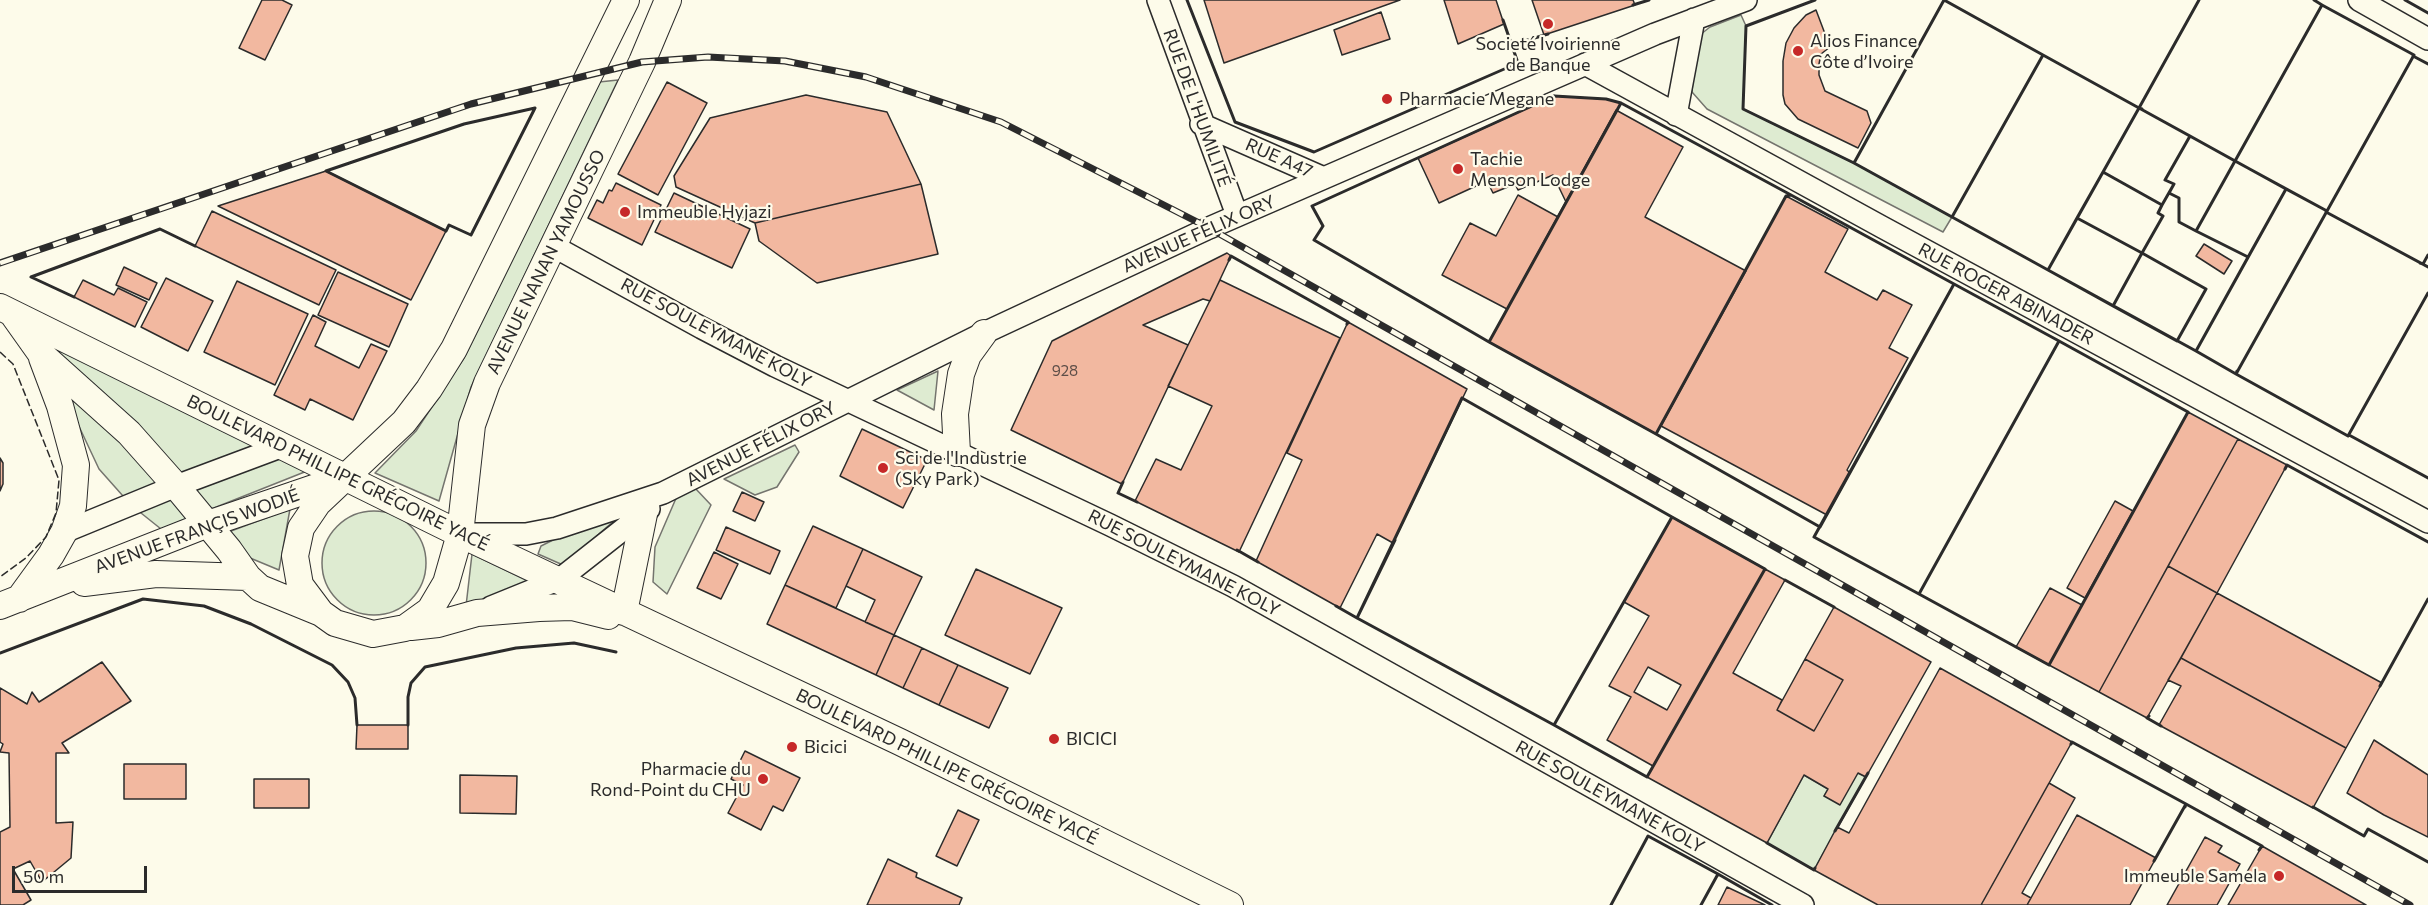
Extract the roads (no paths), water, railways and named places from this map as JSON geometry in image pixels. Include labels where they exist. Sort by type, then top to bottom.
[{"type":"main road","points":[[460,534],[446,583],[430,610],[405,628],[373,634],[334,623],[321,613],[300,585],[295,556],[301,528],[318,503],[404,422],[429,389],[454,349],[626,0]]},
{"type":"main road","name":"AVENUE NANAN YAMOUSSO","points":[[460,534],[472,425],[487,383],[642,62],[668,0]]},
{"type":"main road","name":"BOULEVARD PHILLIPE GRÉGOIRE YACÉ","points":[[6,310],[41,354],[129,433],[208,524],[248,577],[260,588],[321,613]]},
{"type":"main road","name":"BOULEVARD PHILLIPE GRÉGOIRE YACÉ","points":[[6,310],[460,534],[560,579],[663,631],[900,742],[1230,905]]},
{"type":"main road","points":[[957,453],[956,414],[961,375],[968,355],[984,333]]},
{"type":"main road","points":[[9,603],[51,555],[64,531],[73,506],[76,465],[60,406],[41,354]]},
{"type":"main road","name":"AVENUE FRANÇIS WODIÉ","points":[[9,603],[208,524],[346,477]]},
{"type":"main road","points":[[624,612],[644,514]]},
{"type":"main road","name":"AVENUE FRANÇIS WODIÉ","points":[[48,588],[156,574],[248,577]]},
{"type":"main road","name":"BOULEVARD PHILLIPE GRÉGOIRE YACÉ","points":[[405,628],[438,624],[477,613],[572,607],[663,631]]},
{"type":"street","name":"RUE DE L'HUMILITÉ","points":[[1158,0],[1237,215]]},
{"type":"street","name":"AVENUE FÉLIX ORY","points":[[460,534],[526,534],[556,528],[663,493],[984,333],[1237,215],[1585,64],[1746,0]]},
{"type":"street","points":[[2359,0],[2428,39]]},
{"type":"street","points":[[1676,115],[1694,19]]},
{"type":"street","name":"RUE ROGER ABINADER","points":[[1585,64],[2428,522]]},
{"type":"street","name":"RUE A47","points":[[1202,124],[1324,178]]},
{"type":"street","name":"RUE SOULEYMANE KOLY","points":[[553,246],[702,328],[847,401],[1110,525],[1233,586],[1803,905]]},
{"type":"street","points":[[64,531],[284,446]]},
{"type":"street","name":"AVENUE FÉLIX ORY","points":[[477,613],[560,579],[644,514],[663,493]]},
{"type":"railway","points":[[0,263],[471,104],[642,62],[708,57],[785,61],[866,77],[1001,122],[1209,228],[2410,905]]},
{"type":"place","name":"Societé Ivoirienne de Banque","points":[[1548,24]]},
{"type":"place","name":"Alios Finance Côte d’Ivoire","points":[[1798,51]]},
{"type":"place","name":"Pharmacie Megane","points":[[1387,99]]},
{"type":"place","name":"Tachie Menson Lodge","points":[[1458,169]]},
{"type":"place","name":"Immeuble Hyjazi","points":[[625,212]]},
{"type":"place","name":"Sci de l'Industrie (Sky Park)","points":[[883,468]]},
{"type":"place","name":"BICICI","points":[[1054,739]]},
{"type":"place","name":"Bicici","points":[[792,747]]},
{"type":"place","name":"Pharmacie du Rond-Point du CHU","points":[[763,779]]},
{"type":"place","name":"Immeuble Samela","points":[[2279,876]]}]
